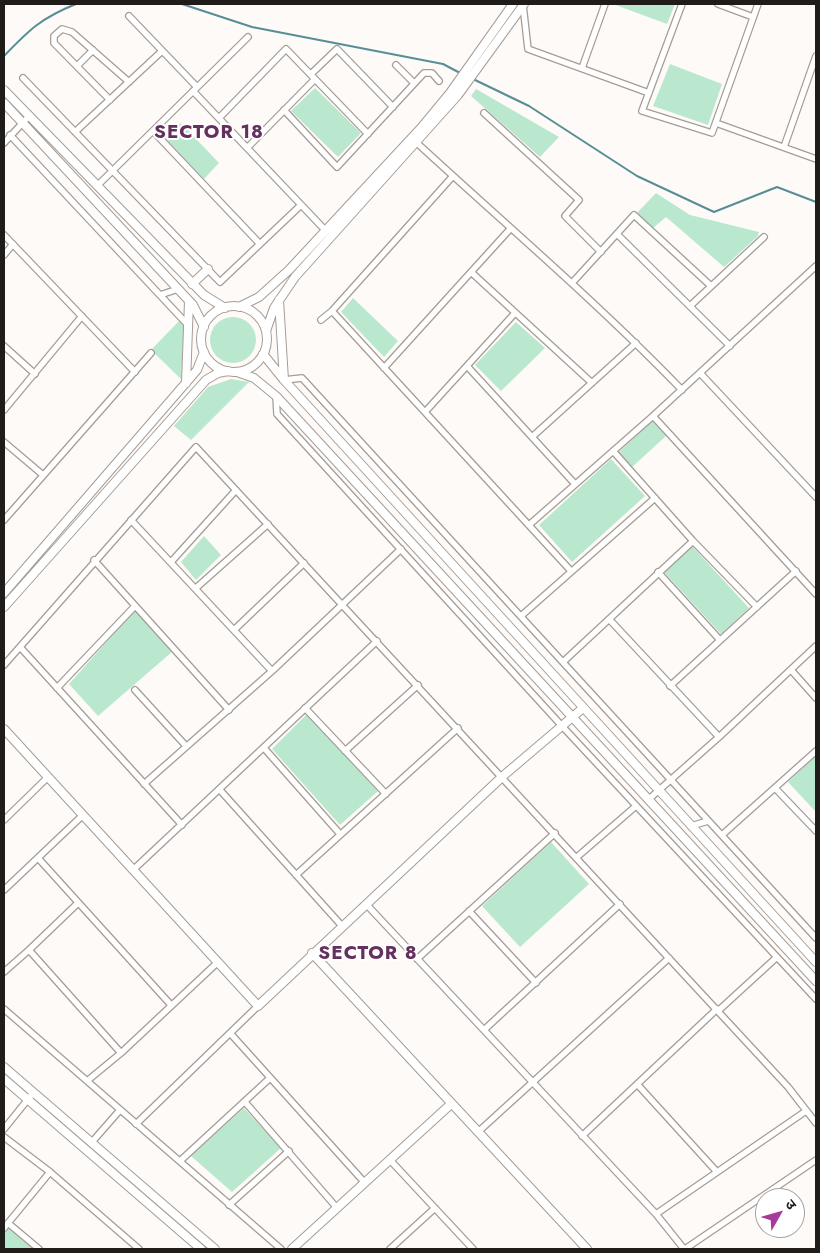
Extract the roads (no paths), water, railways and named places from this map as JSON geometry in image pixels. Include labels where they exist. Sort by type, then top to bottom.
[{"type":"street","points":[[237,372],[252,367],[263,354],[267,346],[266,331],[279,299],[295,277],[417,143],[475,64],[514,4]]},
{"type":"street","points":[[475,64],[524,4]]},
{"type":"street","points":[[524,4],[528,49],[649,93]]},
{"type":"street","points":[[582,68],[605,4]]},
{"type":"street","points":[[682,4],[642,111],[712,133],[758,4]]},
{"type":"street","points":[[718,4],[753,17]]},
{"type":"street","points":[[129,16],[246,148],[326,231]]},
{"type":"street","points":[[110,100],[54,43],[54,36],[62,29],[67,30],[129,82]]},
{"type":"street","points":[[98,185],[248,37]]},
{"type":"street","points":[[219,118],[286,49],[368,134]]},
{"type":"street","points":[[246,148],[284,110],[337,49],[393,106]]},
{"type":"street","points":[[77,66],[93,50]]},
{"type":"street","points":[[76,132],[162,51]]},
{"type":"street","points":[[784,147],[816,56]]},
{"type":"street","points":[[396,65],[414,83]]},
{"type":"street","points":[[284,110],[337,167],[424,72],[428,71],[439,81]]},
{"type":"street","points":[[22,78],[220,282],[301,205]]},
{"type":"street","points":[[462,82],[326,231],[271,287],[239,307],[225,308],[212,315],[204,327],[201,339],[204,352],[214,365],[254,378],[276,396],[816,981]]},
{"type":"street","points":[[4,90],[192,284],[214,302],[225,308]]},
{"type":"street","points":[[4,104],[189,301],[204,327]]},
{"type":"street","points":[[484,113],[579,200],[564,216],[601,252]]},
{"type":"street","points":[[4,143],[29,116]]},
{"type":"street","points":[[716,123],[816,159]]},
{"type":"street","points":[[153,131],[260,244]]},
{"type":"street","points":[[10,135],[188,325]]},
{"type":"street","points":[[417,143],[572,283],[636,343],[682,390]]},
{"type":"street","points":[[321,320],[332,311],[453,176]]},
{"type":"street","points":[[572,283],[634,215],[712,286]]},
{"type":"street","points":[[384,368],[511,228]]},
{"type":"street","points":[[617,234],[730,346]]},
{"type":"street","points":[[4,235],[134,372]]},
{"type":"street","points":[[690,306],[764,237]]},
{"type":"street","points":[[4,255],[12,244]]},
{"type":"street","points":[[529,525],[682,390],[816,266]]},
{"type":"street","points":[[192,284],[208,269]]},
{"type":"street","points":[[471,272],[592,383]]},
{"type":"street","points":[[160,295],[178,289]]},
{"type":"street","points":[[279,299],[284,380]]},
{"type":"street","points":[[186,383],[189,301]]},
{"type":"street","points":[[239,307],[256,315],[266,331]]},
{"type":"street","points":[[332,311],[571,571]]},
{"type":"street","points":[[425,412],[516,313]]},
{"type":"street","points":[[4,410],[82,316]]},
{"type":"street","points":[[532,437],[636,343]]},
{"type":"street","points":[[4,346],[34,374]]},
{"type":"street","points":[[5,589],[197,370],[204,352]]},
{"type":"street","points":[[4,520],[151,353]]},
{"type":"street","points":[[263,354],[284,380],[816,962]]},
{"type":"street","points":[[467,366],[575,484]]},
{"type":"street","points":[[4,607],[206,380],[218,373],[228,371]]},
{"type":"street","points":[[700,373],[816,497]]},
{"type":"street","points":[[284,380],[302,378],[816,938]]},
{"type":"street","points":[[276,396],[277,414],[562,726],[816,999]]},
{"type":"street","points":[[653,416],[816,594]]},
{"type":"street","points":[[4,442],[43,476]]},
{"type":"street","points":[[4,666],[94,560],[196,447],[718,1010],[788,1087],[816,1123]]},
{"type":"street","points":[[613,451],[693,541],[757,607]]},
{"type":"street","points":[[171,562],[236,490]]},
{"type":"street","points":[[521,616],[655,498]]},
{"type":"street","points":[[131,520],[272,671]]},
{"type":"street","points":[[196,588],[268,524]]},
{"type":"street","points":[[562,662],[693,541]]},
{"type":"street","points":[[144,784],[272,671],[400,548]]},
{"type":"street","points":[[94,560],[229,710]]},
{"type":"street","points":[[234,630],[304,563]]},
{"type":"street","points":[[658,572],[720,640]]},
{"type":"street","points":[[670,686],[796,572]]},
{"type":"street","points":[[57,688],[135,606]]},
{"type":"street","points":[[609,619],[719,737]]},
{"type":"street","points":[[133,870],[377,641]]},
{"type":"street","points":[[649,799],[719,737],[816,646]]},
{"type":"street","points":[[20,648],[182,825]]},
{"type":"street","points":[[792,670],[816,698]]},
{"type":"street","points":[[345,751],[418,685]]},
{"type":"street","points":[[135,690],[186,746]]},
{"type":"street","points":[[305,708],[386,794]]},
{"type":"street","points":[[136,1124],[312,954],[503,776],[583,708]]},
{"type":"street","points":[[296,875],[458,728]]},
{"type":"street","points":[[4,729],[258,1006]]},
{"type":"street","points":[[264,748],[340,834]]},
{"type":"street","points":[[722,835],[816,751]]},
{"type":"street","points":[[4,820],[48,776]]},
{"type":"street","points":[[775,788],[816,831]]},
{"type":"street","points":[[220,790],[342,926]]},
{"type":"street","points":[[577,857],[636,806]]},
{"type":"street","points":[[4,890],[83,815]]},
{"type":"street","points":[[691,826],[708,821]]},
{"type":"street","points":[[417,959],[555,833]]},
{"type":"street","points":[[38,858],[171,1005]]},
{"type":"street","points":[[4,972],[30,950],[78,902]]},
{"type":"street","points":[[366,904],[485,1029],[656,1214],[685,1249],[816,1160]]},
{"type":"street","points":[[485,1029],[620,904]]},
{"type":"street","points":[[469,911],[536,983]]},
{"type":"street","points":[[30,950],[121,1053]]},
{"type":"street","points":[[312,954],[587,1249]]},
{"type":"street","points":[[582,1136],[777,957]]},
{"type":"street","points":[[478,1132],[669,958]]},
{"type":"street","points":[[87,1081],[121,1053],[218,962]]},
{"type":"street","points":[[4,1009],[281,1249]]},
{"type":"street","points":[[230,1033],[364,1183]]},
{"type":"street","points":[[4,1067],[215,1249]]},
{"type":"street","points":[[180,1161],[270,1078]]},
{"type":"street","points":[[4,1079],[201,1249]]},
{"type":"street","points":[[637,1084],[717,1172]]},
{"type":"street","points":[[4,1129],[33,1092]]},
{"type":"street","points":[[245,1102],[337,1208]]},
{"type":"street","points":[[292,1249],[451,1104]]},
{"type":"street","points":[[92,1142],[120,1110]]},
{"type":"street","points":[[656,1214],[806,1111]]},
{"type":"street","points":[[4,1137],[50,1172],[139,1249]]},
{"type":"street","points":[[230,1205],[289,1151]]},
{"type":"street","points":[[390,1160],[472,1249]]},
{"type":"street","points":[[39,1249],[6,1225],[50,1172]]},
{"type":"street","points":[[390,1249],[434,1208]]},
{"type":"waterway","points":[[4,56],[44,20],[76,4]]},
{"type":"waterway","points":[[182,4],[252,27],[443,64],[462,74]]},
{"type":"waterway","points":[[473,79],[529,106],[637,176],[714,212],[777,187],[816,202]]},
{"type":"district","name":"SECTOR 18","points":[[209,133]]},
{"type":"district","name":"SECTOR 8","points":[[368,954]]}]
